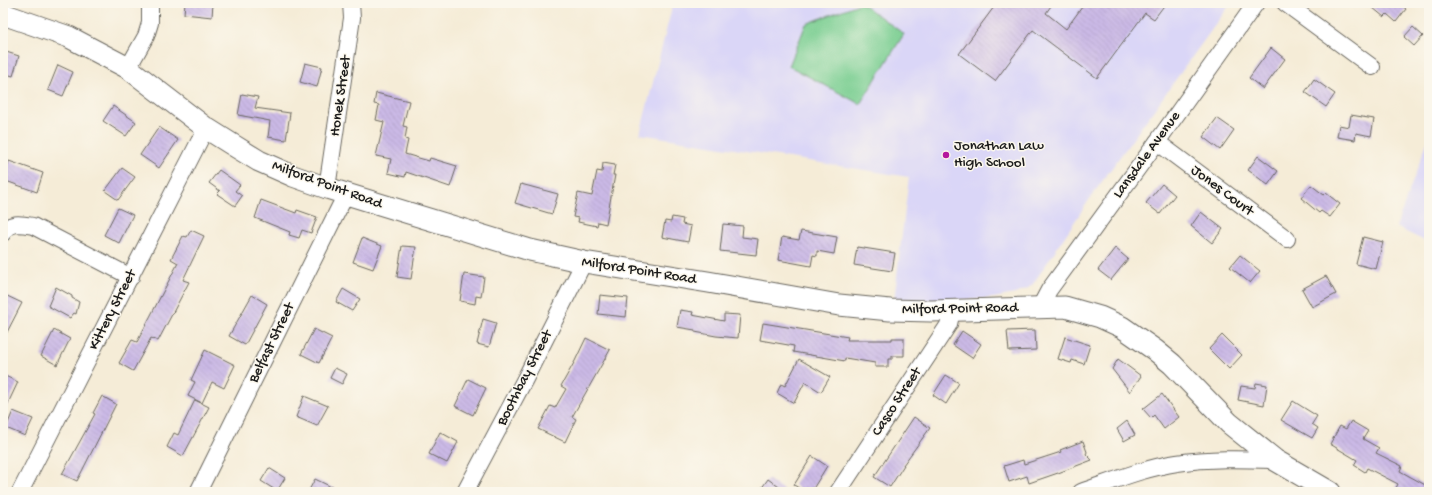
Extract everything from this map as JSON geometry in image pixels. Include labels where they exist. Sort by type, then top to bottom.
[{"type":"main road","name":"Milford Point Road","points":[[3,14],[69,37],[128,68],[206,128],[259,161],[293,176],[337,191],[530,250],[584,262],[839,305],[890,310],[1065,307],[1090,313],[1122,327],[1138,338],[1172,364],[1229,423],[1275,460],[1330,492]]},
{"type":"street","points":[[128,68],[146,36],[150,23],[150,3]]},
{"type":"street","name":"Honek Street","points":[[337,191],[352,18],[351,3]]},
{"type":"street","name":"Lansdale Avenue","points":[[1040,307],[1049,290],[1256,3]]},
{"type":"street","points":[[1286,3],[1372,67]]},
{"type":"street","name":"Kittery Street","points":[[20,492],[206,128]]},
{"type":"street","name":"Jones Court","points":[[1157,142],[1287,240]]},
{"type":"street","name":"Belfast Street","points":[[203,490],[337,191]]},
{"type":"street","points":[[3,233],[5,230],[17,223],[33,226],[131,277]]},
{"type":"street","name":"Boothbay Street","points":[[465,492],[525,379],[584,262]]},
{"type":"street","name":"Casco Street","points":[[838,492],[949,324],[952,310]]},
{"type":"street","points":[[1081,492],[1134,473],[1178,463],[1225,459],[1275,460]]},
{"type":"shaded area","name":"Jonathan Law High School","points":[[673,3],[1231,3],[1093,194],[1033,284],[1027,289],[1015,294],[993,298],[930,301],[894,300],[909,177],[640,134]]},
{"type":"shaded area","points":[[1429,137],[1429,243],[1396,227]]},
{"type":"green space","points":[[861,3],[904,34],[860,104],[789,66],[806,24]]},
{"type":"building","points":[[185,3],[213,3],[212,17],[184,14]]},
{"type":"building","points":[[997,3],[1053,3],[1046,13],[1066,29],[1085,3],[1166,3],[1154,19],[1145,13],[1097,78],[1033,30],[995,81],[959,54]]},
{"type":"building","points":[[1367,3],[1399,3],[1406,9],[1396,22],[1387,14],[1384,17]]},
{"type":"building","points":[[1413,27],[1423,36],[1414,46],[1404,37]]},
{"type":"building","points":[[1271,48],[1285,59],[1263,89],[1249,78]]},
{"type":"building","points":[[3,51],[19,56],[13,76],[3,73]]},
{"type":"building","points":[[305,63],[322,67],[317,87],[300,82]]},
{"type":"building","points":[[58,65],[73,72],[63,96],[48,90]]},
{"type":"building","points":[[1314,79],[1335,94],[1326,107],[1305,92]]},
{"type":"building","points":[[376,93],[409,101],[403,126],[407,127],[405,139],[408,140],[405,154],[429,161],[430,158],[457,166],[450,187],[406,172],[405,177],[388,173],[391,159],[376,156],[384,122],[376,120],[379,105],[374,104]]},
{"type":"building","points":[[242,94],[258,97],[255,108],[290,113],[286,140],[268,137],[270,121],[238,115]]},
{"type":"building","points":[[113,106],[136,122],[126,136],[103,121]]},
{"type":"building","points":[[1351,115],[1374,119],[1371,136],[1356,133],[1355,140],[1337,137],[1339,125],[1349,127]]},
{"type":"building","points":[[1217,118],[1234,130],[1220,150],[1203,137]]},
{"type":"building","points":[[159,127],[178,140],[159,168],[140,155]]},
{"type":"building","points":[[1258,156],[1278,171],[1268,185],[1248,170]]},
{"type":"building","points":[[9,161],[43,173],[37,192],[3,180]]},
{"type":"building","points":[[603,163],[615,165],[613,175],[615,175],[606,224],[598,222],[597,226],[578,222],[579,218],[573,217],[578,193],[592,196],[597,171],[602,172]]},
{"type":"building","points":[[122,168],[135,177],[118,200],[105,191]]},
{"type":"building","points":[[219,170],[240,185],[235,191],[242,196],[235,206],[217,194],[220,191],[209,183]]},
{"type":"building","points":[[521,184],[558,194],[552,214],[515,203]]},
{"type":"building","points":[[1162,184],[1175,195],[1160,214],[1146,203]]},
{"type":"building","points":[[1311,185],[1324,195],[1326,193],[1340,204],[1330,217],[1321,211],[1319,213],[1301,198]]},
{"type":"building","points":[[261,200],[296,213],[297,210],[317,217],[311,233],[302,230],[299,238],[289,235],[290,232],[255,218]]},
{"type":"building","points":[[118,208],[133,215],[119,243],[104,235]]},
{"type":"building","points":[[1201,212],[1223,229],[1212,243],[1191,226]]},
{"type":"building","points":[[672,217],[683,219],[682,224],[691,226],[688,242],[662,237],[665,221],[671,222]]},
{"type":"building","points":[[723,224],[743,226],[742,237],[758,239],[756,255],[720,251]]},
{"type":"building","points":[[191,230],[204,236],[183,280],[189,282],[158,341],[151,338],[133,371],[119,363],[132,340],[137,342],[178,263],[171,259],[183,236],[187,237]]},
{"type":"building","points":[[801,231],[837,237],[834,254],[817,251],[817,256],[813,255],[811,266],[778,260],[782,237],[799,240]]},
{"type":"building","points":[[1363,237],[1383,242],[1376,269],[1356,264]]},
{"type":"building","points":[[362,238],[382,246],[373,269],[353,262]]},
{"type":"building","points":[[402,246],[416,247],[411,279],[397,277]]},
{"type":"building","points":[[857,247],[895,253],[892,271],[854,265]]},
{"type":"building","points":[[1115,248],[1128,259],[1111,280],[1098,270]]},
{"type":"building","points":[[1240,255],[1260,271],[1250,283],[1230,267]]},
{"type":"building","points":[[464,274],[484,277],[481,297],[476,296],[475,304],[460,301]]},
{"type":"building","points":[[1326,276],[1336,294],[1312,307],[1302,289]]},
{"type":"building","points":[[56,287],[72,296],[72,298],[79,302],[76,314],[74,313],[70,318],[48,306]]},
{"type":"building","points":[[343,289],[360,299],[352,311],[336,302]]},
{"type":"building","points":[[3,294],[22,303],[3,340]]},
{"type":"building","points":[[252,295],[267,304],[245,345],[229,336]]},
{"type":"building","points":[[600,295],[628,298],[626,317],[598,314]]},
{"type":"building","points":[[680,310],[693,312],[692,315],[724,321],[724,314],[740,315],[738,338],[716,336],[677,327]]},
{"type":"building","points":[[483,319],[496,323],[489,347],[477,344]]},
{"type":"building","points":[[763,323],[848,337],[847,340],[892,340],[892,338],[904,338],[904,356],[892,356],[892,359],[888,359],[888,367],[875,367],[875,363],[845,358],[845,361],[793,352],[794,346],[760,340]]},
{"type":"building","points":[[314,329],[332,338],[319,363],[301,354]]},
{"type":"building","points":[[54,330],[70,339],[57,365],[41,356]]},
{"type":"building","points":[[1035,330],[1036,350],[1009,351],[1007,331]]},
{"type":"building","points":[[962,331],[981,344],[972,358],[953,345]]},
{"type":"building","points":[[1222,335],[1242,355],[1229,369],[1209,349]]},
{"type":"building","points":[[1065,337],[1090,345],[1084,364],[1072,360],[1071,363],[1058,359]]},
{"type":"building","points":[[586,338],[610,350],[572,417],[576,419],[565,442],[538,429],[550,406],[555,408],[566,389],[561,386]]},
{"type":"building","points":[[205,350],[235,365],[224,388],[212,382],[202,403],[188,396],[195,382],[191,380]]},
{"type":"building","points":[[799,359],[830,377],[821,392],[805,382],[794,403],[777,393],[781,384],[785,386]]},
{"type":"building","points":[[1118,359],[1141,376],[1130,392],[1112,369]]},
{"type":"building","points":[[335,368],[347,374],[342,384],[330,378]]},
{"type":"building","points":[[3,375],[18,382],[3,414]]},
{"type":"building","points":[[946,375],[959,383],[946,404],[933,395]]},
{"type":"building","points":[[468,379],[486,388],[473,415],[455,406]]},
{"type":"building","points":[[1256,383],[1267,385],[1264,405],[1238,400],[1241,386],[1255,388]]},
{"type":"building","points":[[1162,394],[1179,417],[1164,429],[1154,415],[1151,418],[1143,409]]},
{"type":"building","points":[[102,396],[116,404],[77,481],[62,474],[95,414],[93,413]]},
{"type":"building","points":[[304,396],[328,406],[317,426],[296,417]]},
{"type":"building","points":[[195,400],[209,407],[183,456],[167,447],[174,433],[178,435]]},
{"type":"building","points":[[1293,401],[1317,416],[1312,424],[1318,428],[1312,438],[1281,420]]},
{"type":"building","points":[[13,411],[33,419],[25,436],[6,428]]},
{"type":"building","points":[[914,417],[930,428],[903,465],[890,487],[874,477]]},
{"type":"building","points":[[1127,421],[1135,435],[1124,441],[1117,429]]},
{"type":"building","points":[[1351,421],[1368,431],[1363,439],[1379,448],[1376,453],[1402,466],[1400,471],[1429,487],[1429,492],[1394,492],[1398,484],[1367,468],[1365,472],[1354,465],[1357,460],[1330,444],[1340,426],[1346,429]]},
{"type":"building","points":[[440,432],[458,442],[447,463],[429,454]]},
{"type":"building","points":[[1083,441],[1087,452],[1086,454],[1092,460],[1029,483],[1027,476],[1009,482],[1004,466],[1023,460],[1024,464],[1061,452],[1060,450]]},
{"type":"building","points":[[812,456],[827,466],[811,492],[805,492],[794,485]]},
{"type":"building","points":[[269,468],[285,478],[277,491],[261,481]]},
{"type":"building","points":[[315,479],[342,492],[308,492]]},
{"type":"building","points":[[768,479],[786,492],[759,492]]},
{"type":"place","name":"Jonathan Law High School","points":[[946,155]]}]
